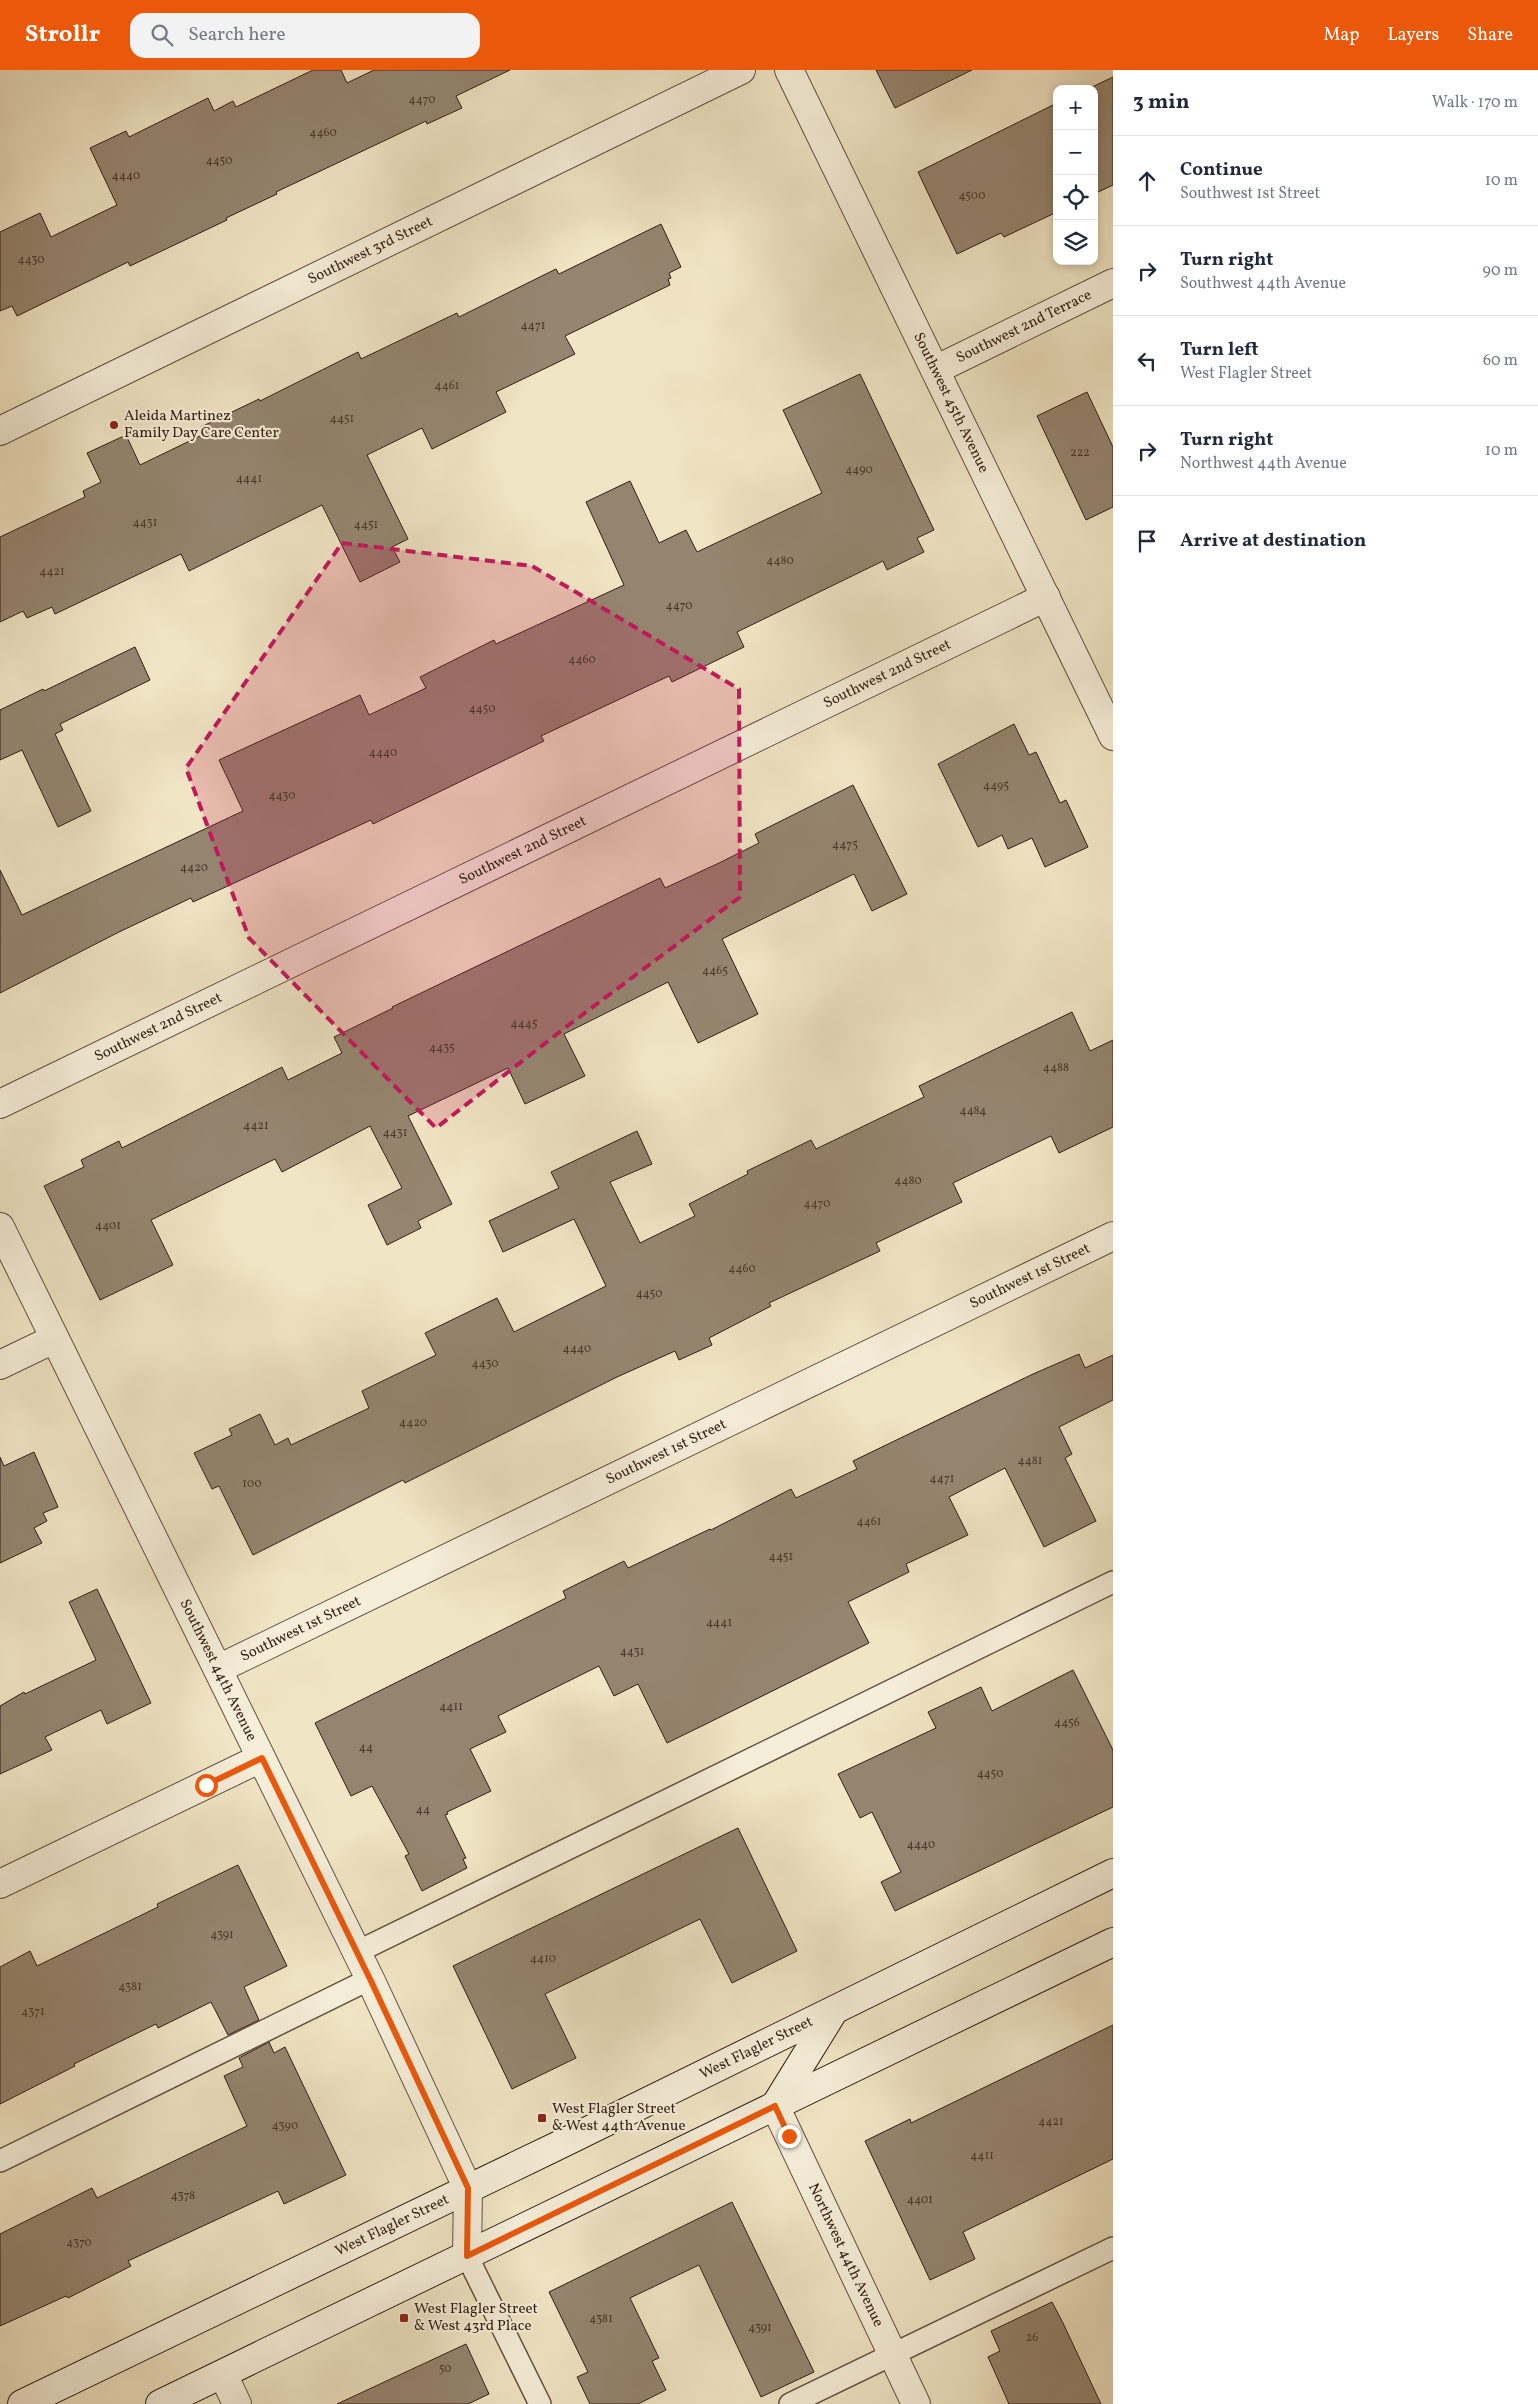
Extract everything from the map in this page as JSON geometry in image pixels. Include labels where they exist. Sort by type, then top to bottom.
[{"type":"street","name":"Southwest 3rd Street","points":[[0,431],[741,70]]},
{"type":"street","name":"Southwest 45th Avenue","points":[[789,70],[1113,736]]},
{"type":"street","name":"Southwest 2nd Terrace","points":[[935,370],[1113,283]]},
{"type":"street","name":"Southwest 2nd Street","points":[[0,1104],[1046,597]]},
{"type":"street","name":"Southwest 44th Avenue","points":[[0,1227],[357,1952],[468,2188],[467,2256]]},
{"type":"street","name":"Southwest 1st Street","points":[[218,1669],[1113,1236]]},
{"type":"street","points":[[0,1364],[54,1339]]},
{"type":"street","points":[[0,1884],[262,1758]]},
{"type":"street","name":"West Flagler Street","points":[[22,2404],[833,2012],[1113,1873]]},
{"type":"street","points":[[160,2404],[1113,1942]]},
{"type":"street","points":[[775,2106],[833,2012]]},
{"type":"street","name":"Northwest 44th Avenue","points":[[775,2106],[916,2404]]},
{"type":"street","points":[[222,2374],[237,2404]]},
{"type":"lane","points":[[357,1952],[1113,1582]]},
{"type":"lane","points":[[0,2161],[370,1979]]},
{"type":"lane","points":[[790,2404],[1113,2248]]},
{"type":"lane","points":[[467,2256],[540,2404]]},
{"type":"highlighted area","points":[[342,543],[532,566],[739,689],[740,897],[570,1024],[436,1128],[249,938],[186,768]]},
{"type":"building","points":[[313,70],[341,70],[347,83],[374,70],[510,70],[456,96],[462,108],[427,124],[426,121],[276,192],[277,194],[226,218],[227,220],[130,266],[128,262],[17,316],[12,306],[0,311],[0,232],[40,213],[51,237],[117,205],[90,148],[126,131],[129,137],[208,98],[214,111],[233,101],[236,107]]},
{"type":"building","points":[[876,70],[972,70],[895,108]]},
{"type":"building","points":[[1113,77],[1113,185],[1098,192],[1098,85],[1096,85]]},
{"type":"building","points":[[1053,105],[1053,214],[1004,237],[1001,233],[957,254],[918,172]]},
{"type":"building","points":[[661,224],[681,267],[669,273],[671,278],[668,279],[670,285],[565,336],[575,354],[496,392],[506,412],[432,449],[422,428],[367,455],[408,539],[392,547],[400,562],[360,582],[322,505],[189,571],[181,554],[55,614],[52,607],[27,618],[23,611],[0,622],[0,537],[85,497],[83,491],[101,482],[87,453],[126,435],[140,465],[204,434],[201,427],[259,399],[260,401],[358,352],[361,359],[457,313],[459,317],[556,269],[559,274]]},
{"type":"building","points":[[860,374],[934,530],[917,538],[924,552],[887,570],[883,561],[737,632],[744,647],[672,682],[669,676],[541,736],[544,741],[373,824],[371,820],[193,902],[191,898],[119,932],[0,993],[0,870],[22,915],[243,811],[219,760],[360,695],[369,715],[426,688],[420,677],[494,640],[496,644],[624,585],[586,502],[630,481],[659,543],[686,530],[697,552],[822,493],[783,410]]},
{"type":"building","points":[[1087,392],[1113,447],[1113,507],[1086,520],[1037,416]]},
{"type":"building","points":[[135,647],[150,680],[60,724],[63,730],[55,734],[91,811],[58,827],[22,750],[0,760],[0,710]]},
{"type":"building","points":[[1014,724],[1029,755],[1036,752],[1060,803],[1066,800],[1088,847],[1045,867],[1032,838],[1008,849],[1002,835],[978,847],[938,764]]},
{"type":"building","points":[[853,785],[907,894],[872,911],[854,874],[722,939],[758,1014],[698,1043],[668,982],[564,1034],[585,1076],[525,1104],[508,1068],[408,1116],[452,1204],[418,1221],[421,1228],[387,1245],[368,1205],[402,1188],[370,1126],[282,1172],[275,1159],[151,1220],[173,1265],[100,1300],[44,1186],[84,1167],[81,1160],[119,1141],[122,1148],[282,1067],[288,1080],[342,1053],[334,1037],[392,1007],[660,878],[665,888],[719,863],[759,843],[755,834]]},
{"type":"building","points":[[1072,1012],[1090,1051],[1113,1040],[1113,1127],[1059,1153],[1051,1136],[953,1183],[962,1202],[876,1243],[880,1251],[769,1303],[771,1306],[709,1338],[712,1345],[679,1360],[675,1351],[617,1377],[405,1483],[403,1480],[253,1555],[219,1486],[212,1489],[194,1453],[232,1435],[229,1429],[260,1414],[275,1445],[288,1438],[291,1445],[369,1408],[362,1391],[436,1355],[425,1333],[497,1298],[514,1332],[606,1286],[574,1219],[503,1252],[489,1221],[559,1188],[551,1172],[637,1131],[652,1164],[610,1182],[640,1243],[695,1216],[689,1204],[748,1174],[747,1171],[811,1140],[816,1149],[924,1097],[919,1086]]},
{"type":"building","points":[[1079,1354],[1085,1368],[1113,1355],[1113,1400],[1059,1427],[1072,1454],[1065,1458],[1096,1521],[1044,1547],[1005,1468],[949,1497],[968,1535],[906,1564],[909,1572],[848,1602],[869,1643],[708,1723],[667,1743],[638,1684],[614,1696],[599,1666],[498,1716],[506,1732],[470,1749],[491,1791],[447,1812],[448,1814],[445,1815],[466,1858],[463,1859],[467,1868],[422,1891],[405,1856],[409,1854],[372,1786],[351,1796],[315,1723],[566,1598],[563,1591],[624,1561],[628,1568],[711,1530],[791,1489],[796,1498],[857,1469],[853,1461],[1033,1374]]},
{"type":"building","points":[[34,1452],[58,1507],[43,1513],[47,1521],[34,1528],[42,1543],[0,1563],[0,1457],[4,1466]]},
{"type":"building","points":[[97,1589],[151,1703],[107,1724],[101,1710],[45,1737],[52,1750],[0,1774],[0,1706],[24,1692],[25,1694],[96,1660],[69,1602]]},
{"type":"building","points":[[1073,1670],[1113,1750],[1113,1807],[895,1911],[881,1882],[901,1872],[872,1812],[860,1818],[838,1774],[936,1728],[928,1712],[981,1687],[992,1711]]},
{"type":"building","points":[[738,1828],[797,1951],[732,1983],[700,1919],[545,1994],[576,2058],[512,2089],[453,1966]]},
{"type":"building","points":[[238,1865],[287,1966],[244,1987],[259,2020],[228,2035],[211,2002],[158,2028],[156,2024],[74,2064],[75,2066],[0,2104],[0,1967],[30,1951],[37,1966],[158,1907],[157,1904]]},
{"type":"building","points":[[1113,2025],[1113,2159],[963,2232],[975,2259],[930,2280],[865,2141],[910,2119],[911,2123]]},
{"type":"building","points":[[269,2042],[274,2053],[285,2047],[346,2175],[284,2204],[278,2191],[128,2261],[131,2266],[68,2298],[66,2296],[0,2326],[0,2234],[92,2188],[97,2198],[247,2126],[224,2076],[243,2067],[239,2058]]},
{"type":"building","points":[[732,2202],[814,2372],[761,2397],[699,2265],[630,2298],[659,2358],[652,2361],[666,2390],[638,2404],[590,2404],[577,2377],[588,2372],[549,2292]]},
{"type":"building","points":[[1052,2302],[1101,2404],[1009,2404],[988,2357],[1000,2351],[991,2331]]},
{"type":"building","points":[[466,2344],[489,2394],[468,2404],[337,2404]]},
{"type":"place","name":"Aleida Martinez Family Day Care Center","points":[[114,425]]},
{"type":"place","name":"West Flagler Street & West 44th Avenue","points":[[542,2118]]},
{"type":"place","name":"West Flagler Street & West 43rd Place","points":[[404,2318]]},
{"type":"route","points":[[206,1785],[262,1758],[370,1979],[468,2188],[467,2256],[775,2106],[789,2136]]}]
